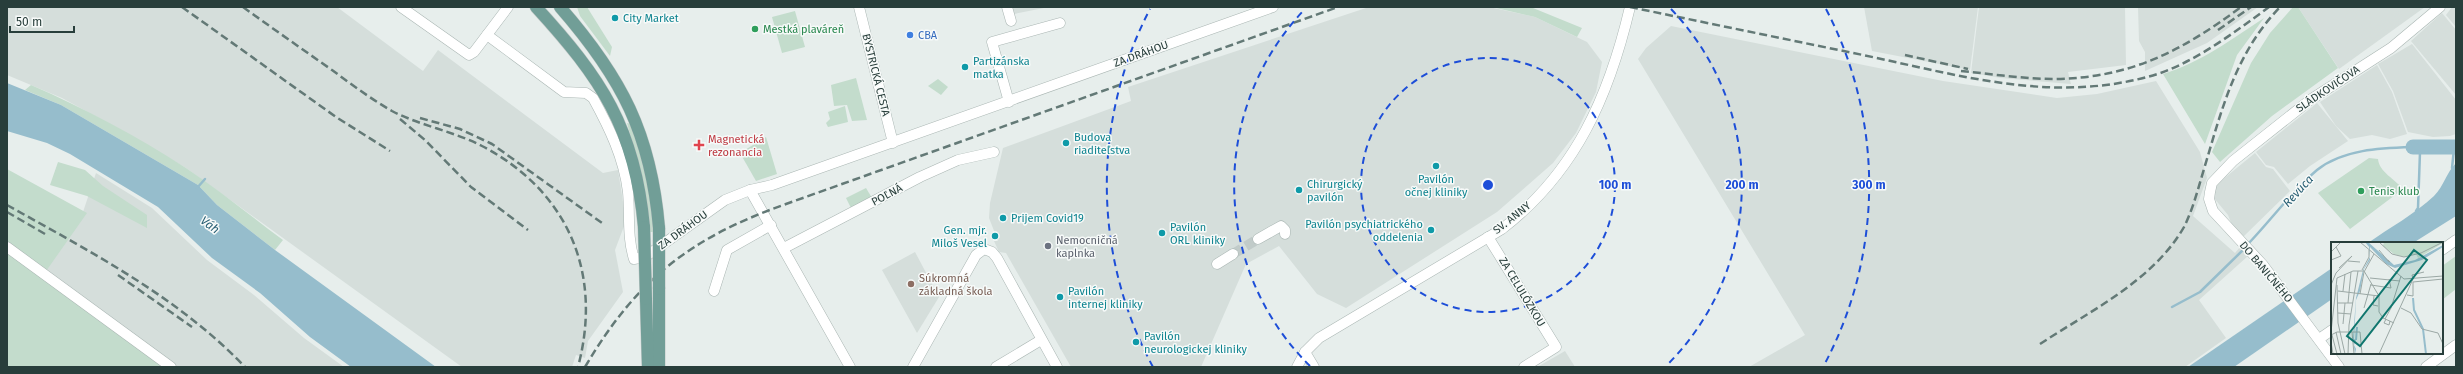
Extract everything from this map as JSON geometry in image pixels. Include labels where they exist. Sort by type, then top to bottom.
[{"type":"main road","points":[[536,7],[584,63],[615,112],[634,160],[641,197],[644,227],[648,367]]},
{"type":"main road","points":[[560,7],[574,22],[603,59],[637,121],[654,180],[659,228],[659,367]]},
{"type":"main road","points":[[572,7],[574,22]]},
{"type":"street","points":[[401,7],[466,54],[474,52],[508,7]]},
{"type":"street","name":"BYSTRICKÁ CESTA","points":[[859,7],[893,143]]},
{"type":"street","points":[[1007,7],[1010,19]]},
{"type":"street","name":"ZA DRÁHOU","points":[[487,35],[564,92],[586,93],[593,98],[618,150],[628,191],[630,246],[634,259],[645,257],[718,204],[750,190],[772,185],[893,143],[1273,7]]},
{"type":"street","name":"SV. ANNY","points":[[1297,367],[1305,352],[1319,338],[1488,237],[1523,213],[1556,178],[1584,137],[1608,83],[1630,7]]},
{"type":"street","name":"SLÁDKOVIČOVA","points":[[2219,175],[2233,161],[2310,100],[2392,48],[2440,7]]},
{"type":"street","points":[[1009,102],[992,42],[1060,22]]},
{"type":"street","name":"POĽNÁ","points":[[784,248],[920,177],[958,160],[994,152]]},
{"type":"street","name":"DO BANIČNÉHO","points":[[2219,175],[2212,183],[2210,205],[2223,224],[2253,252],[2306,320],[2340,367]]},
{"type":"street","points":[[750,190],[850,367]]},
{"type":"street","points":[[714,291],[727,250],[771,225]]},
{"type":"street","points":[[1258,239],[1281,226],[1284,228],[1285,234]]},
{"type":"street","name":"ZA CELULÓZKOU","points":[[1488,237],[1556,347],[1524,367]]},
{"type":"street","points":[[2443,249],[2456,240]]},
{"type":"street","points":[[7,247],[171,367]]},
{"type":"street","points":[[913,367],[976,255],[984,250],[992,252],[997,258],[1057,367]]},
{"type":"street","points":[[1217,264],[1233,254]]},
{"type":"street","points":[[2319,339],[2331,331]]},
{"type":"street","points":[[996,367],[1041,340]]},
{"type":"street","points":[[2426,367],[2456,344]]},
{"type":"street","points":[[1305,352],[1314,367]]},
{"type":"shaded area","points":[[7,7],[337,7],[423,71],[438,50],[603,173],[618,170],[626,221],[615,250],[623,292],[588,341],[585,358],[576,355],[572,367],[462,367],[186,168],[62,98],[7,75]]},
{"type":"shaded area","points":[[1012,7],[1049,7],[1014,14]]},
{"type":"shaded area","points":[[1369,7],[1489,7],[1535,17],[1587,42],[1602,62],[1596,92],[1576,133],[1553,163],[1497,212],[1346,308],[1317,294],[1279,246],[1246,264],[1201,367],[1071,367],[1006,253],[999,252],[994,241],[998,241],[989,218],[990,203],[1003,148],[1131,101],[1128,87]]},
{"type":"shaded area","points":[[1864,7],[1978,7],[1970,70],[1872,51]]},
{"type":"shaded area","points":[[1979,7],[2125,7],[2126,65],[2068,72],[2071,84],[2001,78],[1971,73]]},
{"type":"shaded area","points":[[2138,7],[2258,7],[2207,43],[2145,71],[2145,52],[2139,41]]},
{"type":"shaded area","points":[[2298,7],[2425,7],[2339,69]]},
{"type":"shaded area","points":[[2452,7],[2456,7],[2456,27],[2446,15]]},
{"type":"shaded area","points":[[2442,13],[2456,30],[2456,95],[2411,41]]},
{"type":"shaded area","points":[[1671,26],[1943,81],[2057,98],[2097,94],[2156,81],[2200,152],[2207,178],[2193,216],[2235,253],[2240,247],[2248,256],[2199,300],[2226,338],[2185,367],[1749,367],[1805,335],[1638,59],[1646,48]]},
{"type":"shaded area","points":[[2412,44],[2456,100],[2456,134],[2450,136],[2433,137],[2408,132],[2393,91],[2378,64]]},
{"type":"shaded area","points":[[2377,65],[2392,92],[2407,134],[2390,139],[2372,135],[2350,139],[2336,126],[2320,102]]},
{"type":"shaded area","points":[[2317,103],[2348,141],[2310,166],[2288,184],[2274,167],[2266,165],[2256,152]]},
{"type":"shaded area","points":[[2255,153],[2266,167],[2273,169],[2290,191],[2242,238],[2234,230],[2228,215],[2214,198],[2216,185]]},
{"type":"shaded area","points":[[96,173],[152,208],[207,260],[254,295],[304,338],[344,367],[161,367],[38,276],[82,215]]},
{"type":"shaded area","name":"Súkromná základná škola","points":[[915,252],[939,297],[917,333],[882,270]]},
{"type":"shaded area","points":[[1565,351],[1575,367],[1537,367],[1539,366]]},
{"type":"green space","points":[[577,7],[587,7],[612,47],[610,56],[580,16]]},
{"type":"green space","points":[[1492,7],[1533,8],[1582,28],[1577,37],[1535,17]]},
{"type":"green space","points":[[2293,7],[2298,7],[2338,68],[2272,116],[2220,162],[2212,152],[2251,63],[2270,33]]},
{"type":"green space","points":[[795,11],[805,47],[782,53],[772,17]]},
{"type":"green space","points":[[2264,18],[2237,55],[2205,144],[2163,74],[2190,64],[2203,57]]},
{"type":"green space","points":[[856,78],[867,120],[852,121],[847,105],[834,106],[831,85]]},
{"type":"green space","points":[[938,79],[948,87],[941,95],[928,86]]},
{"type":"green space","points":[[31,85],[110,123],[167,156],[211,185],[283,240],[275,250],[217,205],[198,185],[61,105],[25,90]]},
{"type":"green space","points":[[845,106],[848,122],[828,127],[826,123],[830,119],[828,112]]},
{"type":"green space","points":[[627,123],[631,124],[649,181],[654,232],[650,232],[643,182]]},
{"type":"green space","points":[[766,137],[777,174],[756,181],[740,153]]},
{"type":"green space","name":"Tenis klub","points":[[2369,158],[2378,159],[2384,172],[2403,189],[2350,229],[2318,193]]},
{"type":"green space","points":[[58,162],[85,170],[103,186],[147,215],[147,228],[87,196],[50,185]]},
{"type":"green space","points":[[7,169],[87,213],[44,274],[169,367],[7,367]]},
{"type":"green space","points":[[866,188],[872,198],[851,208],[846,198]]},
{"type":"green space","points":[[2456,256],[2456,289],[2443,299],[2443,265]]},
{"type":"water","name":"Váh","points":[[7,83],[61,105],[198,185],[217,205],[275,250],[436,367],[351,367],[310,337],[260,293],[212,258],[158,207],[70,154],[47,143],[7,131]]},
{"type":"water","points":[[2415,141],[2456,141],[2456,153],[2415,151]]},
{"type":"water","points":[[2456,163],[2456,216],[2415,242],[2370,242],[2427,203],[2440,188]]},
{"type":"water","points":[[2331,269],[2331,300],[2234,367],[2188,367]]},
{"type":"waterway","name":"Revúca","points":[[2248,244],[2299,187],[2327,163],[2363,151],[2413,147]]},
{"type":"waterway","name":"Revúca","points":[[2413,147],[2456,147]]},
{"type":"waterway","points":[[2452,168],[2454,149]]},
{"type":"waterway","points":[[2416,211],[2418,208],[2420,152]]},
{"type":"waterway","points":[[197,188],[205,179]]},
{"type":"waterway","name":"Revúca","points":[[2172,307],[2200,292],[2244,249]]},
{"type":"tunnel","points":[[1233,254],[1258,239]]},
{"type":"railway","points":[[182,7],[336,117],[390,151]]},
{"type":"railway","points":[[243,7],[361,91],[392,111],[414,121],[460,136],[482,146],[512,165],[537,186],[557,211],[572,238],[581,268],[586,299],[585,332],[578,367]]},
{"type":"railway","points":[[585,367],[625,309],[646,286],[669,265],[694,247],[721,231],[786,204],[1338,7]]},
{"type":"railway","points":[[1630,7],[1969,78],[2040,87],[2075,87],[2111,84],[2147,77],[2163,72],[2211,48],[2269,7]]},
{"type":"railway","points":[[1961,71],[2043,79],[2107,74],[2154,59],[2176,49],[2198,37],[2241,7]]},
{"type":"railway","points":[[2218,30],[2251,7]]},
{"type":"railway","points":[[2040,344],[2099,307],[2138,279],[2171,246],[2184,227],[2190,213],[2224,104],[2241,63],[2265,25],[2280,7]]},
{"type":"railway","points":[[1905,55],[1968,69]]},
{"type":"railway","points":[[420,118],[460,129],[492,144],[602,223]]},
{"type":"railway","points":[[400,119],[425,140],[471,187],[528,230]]},
{"type":"railway","points":[[7,205],[102,258],[162,297],[219,342],[245,367]]},
{"type":"railway","points":[[7,212],[45,234]]},
{"type":"railway","points":[[118,275],[192,327]]},
{"type":"place","name":"City Market","points":[[615,18]]},
{"type":"place","name":"Mestká plaváreň","points":[[755,29]]},
{"type":"place","name":"CBA","points":[[910,35]]},
{"type":"place","name":"Partizánska matka","points":[[965,67]]},
{"type":"place","name":"Budova riaditeľstva","points":[[1066,143]]},
{"type":"place","name":"Magnetická rezonancia","points":[[699,145]]},
{"type":"place","name":"Pavilón očnej kliniky","points":[[1436,166]]},
{"type":"place","name":"Chirurgický pavilón","points":[[1299,190]]},
{"type":"place","name":"Tenis klub","points":[[2361,191]]},
{"type":"place","name":"Prijem Covid19","points":[[1003,218]]},
{"type":"place","name":"Pavilón psychiatrického oddelenia","points":[[1431,230]]},
{"type":"place","name":"Pavilón ORL kliniky","points":[[1162,233]]},
{"type":"place","name":"Gen. mjr. Miloš Vesel","points":[[995,236]]},
{"type":"place","name":"Nemocničná kaplnka","points":[[1048,246]]},
{"type":"place","name":"Súkromná základná škola","points":[[911,284]]},
{"type":"place","name":"Pavilón internej kliniky","points":[[1060,297]]},
{"type":"place","name":"Pavilón neurologickej kliniky","points":[[1136,342]]}]
